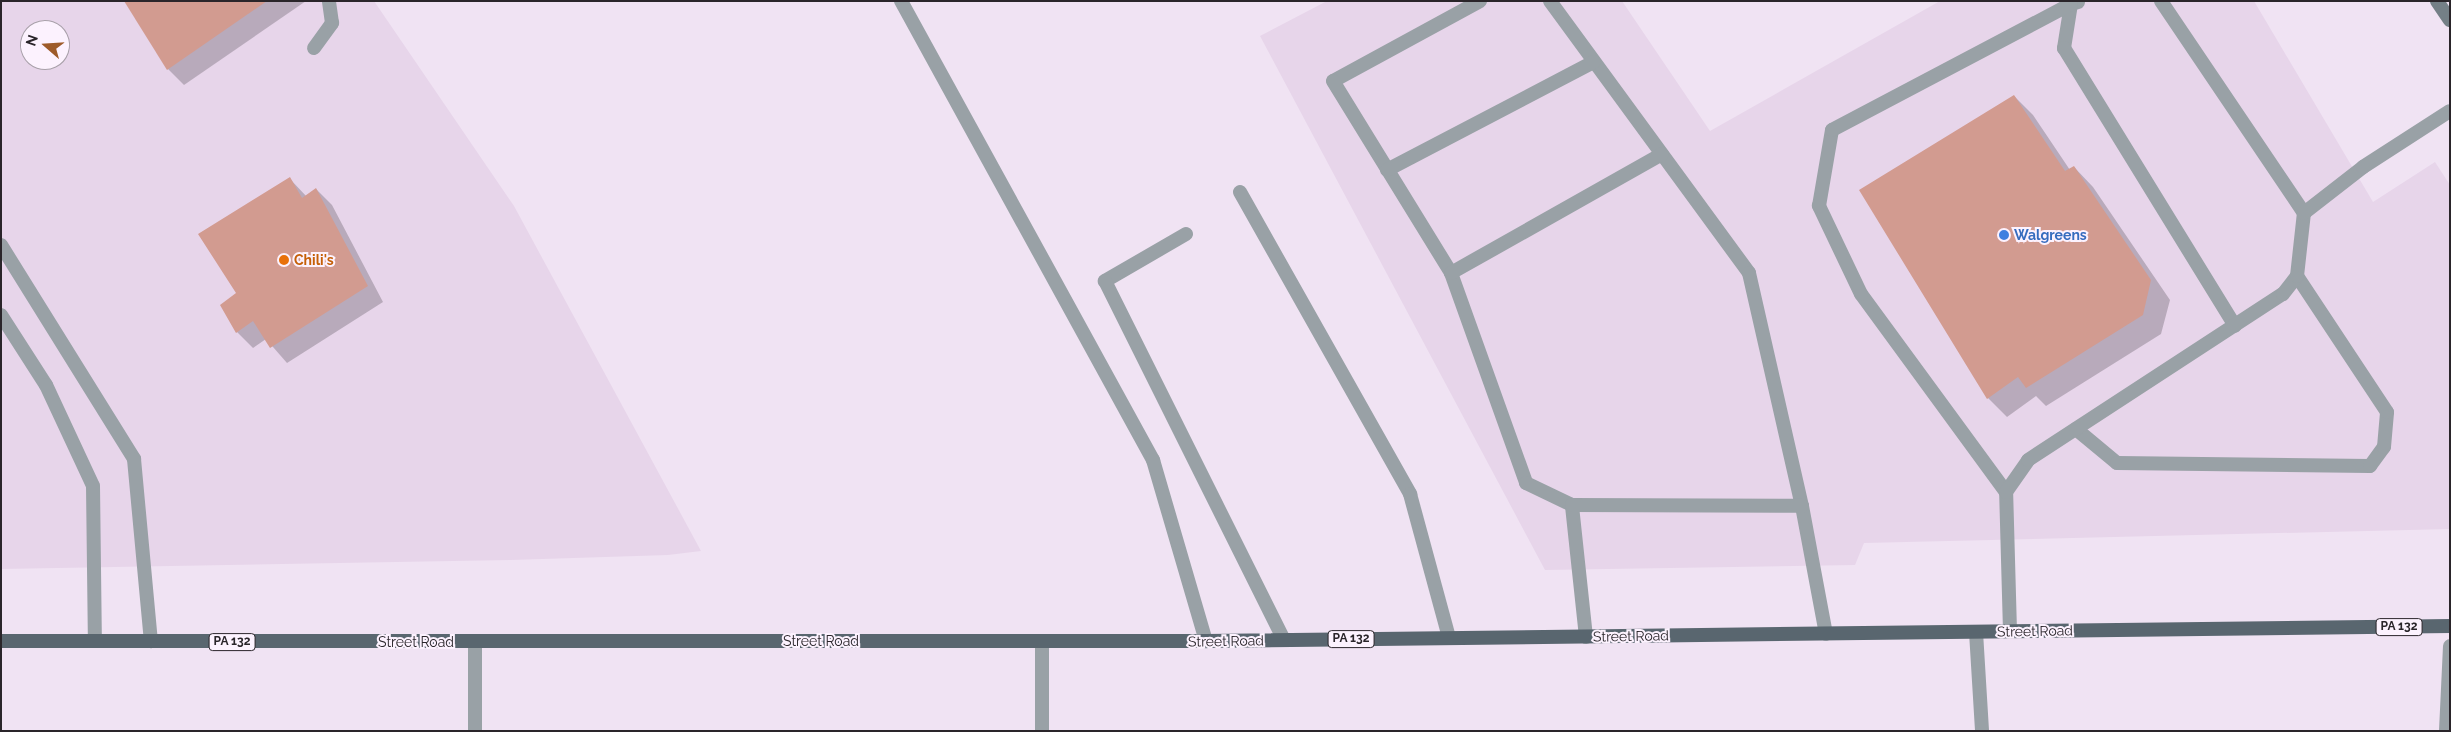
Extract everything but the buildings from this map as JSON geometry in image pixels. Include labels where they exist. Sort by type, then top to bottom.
[{"type":"main road","points":[[2437,1],[2450,20]]},
{"type":"main road","name":"Street Road","points":[[1,640],[1206,642],[2450,626]]},
{"type":"street","points":[[314,48],[332,24],[329,1]]},
{"type":"street","points":[[901,1],[1153,460],[1206,642]]},
{"type":"street","points":[[1480,1],[1333,81],[1451,273],[1526,483],[1572,506],[1802,506]]},
{"type":"street","points":[[1550,1],[1749,273],[1802,506],[1826,634]]},
{"type":"street","points":[[2006,492],[2028,460],[2283,294],[2297,276],[2304,213],[2161,1]]},
{"type":"street","points":[[2075,3],[2064,48],[2235,326]]},
{"type":"street","points":[[2010,632],[2006,492],[1861,294],[1819,206],[1832,130],[2075,3]]},
{"type":"street","points":[[1387,170],[1594,62]]},
{"type":"street","points":[[2304,213],[2363,167],[2450,110]]},
{"type":"street","points":[[1451,273],[1662,154]]},
{"type":"street","points":[[1240,192],[1410,494],[1449,638]]},
{"type":"street","points":[[1186,234],[1105,281],[1284,640]]},
{"type":"street","points":[[1,245],[134,459],[151,641]]},
{"type":"street","points":[[2076,429],[2116,463],[2370,466],[2384,448],[2387,412],[2297,276]]},
{"type":"street","points":[[1,314],[46,385],[93,486],[95,641]]},
{"type":"street","points":[[1572,506],[1586,637]]},
{"type":"street","points":[[1976,632],[1982,731]]},
{"type":"street","points":[[1042,641],[1042,731]]},
{"type":"street","points":[[475,642],[475,731]]},
{"type":"street","points":[[2446,731],[2450,646]]},
{"type":"shaded area","points":[[1,1],[374,1],[514,206],[701,551],[668,555],[511,560],[1,569]]},
{"type":"shaded area","points":[[1327,1],[1622,1],[1710,131],[1940,1],[2254,1],[2373,202],[2435,162],[2450,185],[2450,529],[1864,543],[1855,565],[1545,570],[1260,36]]},
{"type":"place","name":"Walgreens","points":[[2004,235]]},
{"type":"place","name":"Chili's","points":[[284,260]]}]
